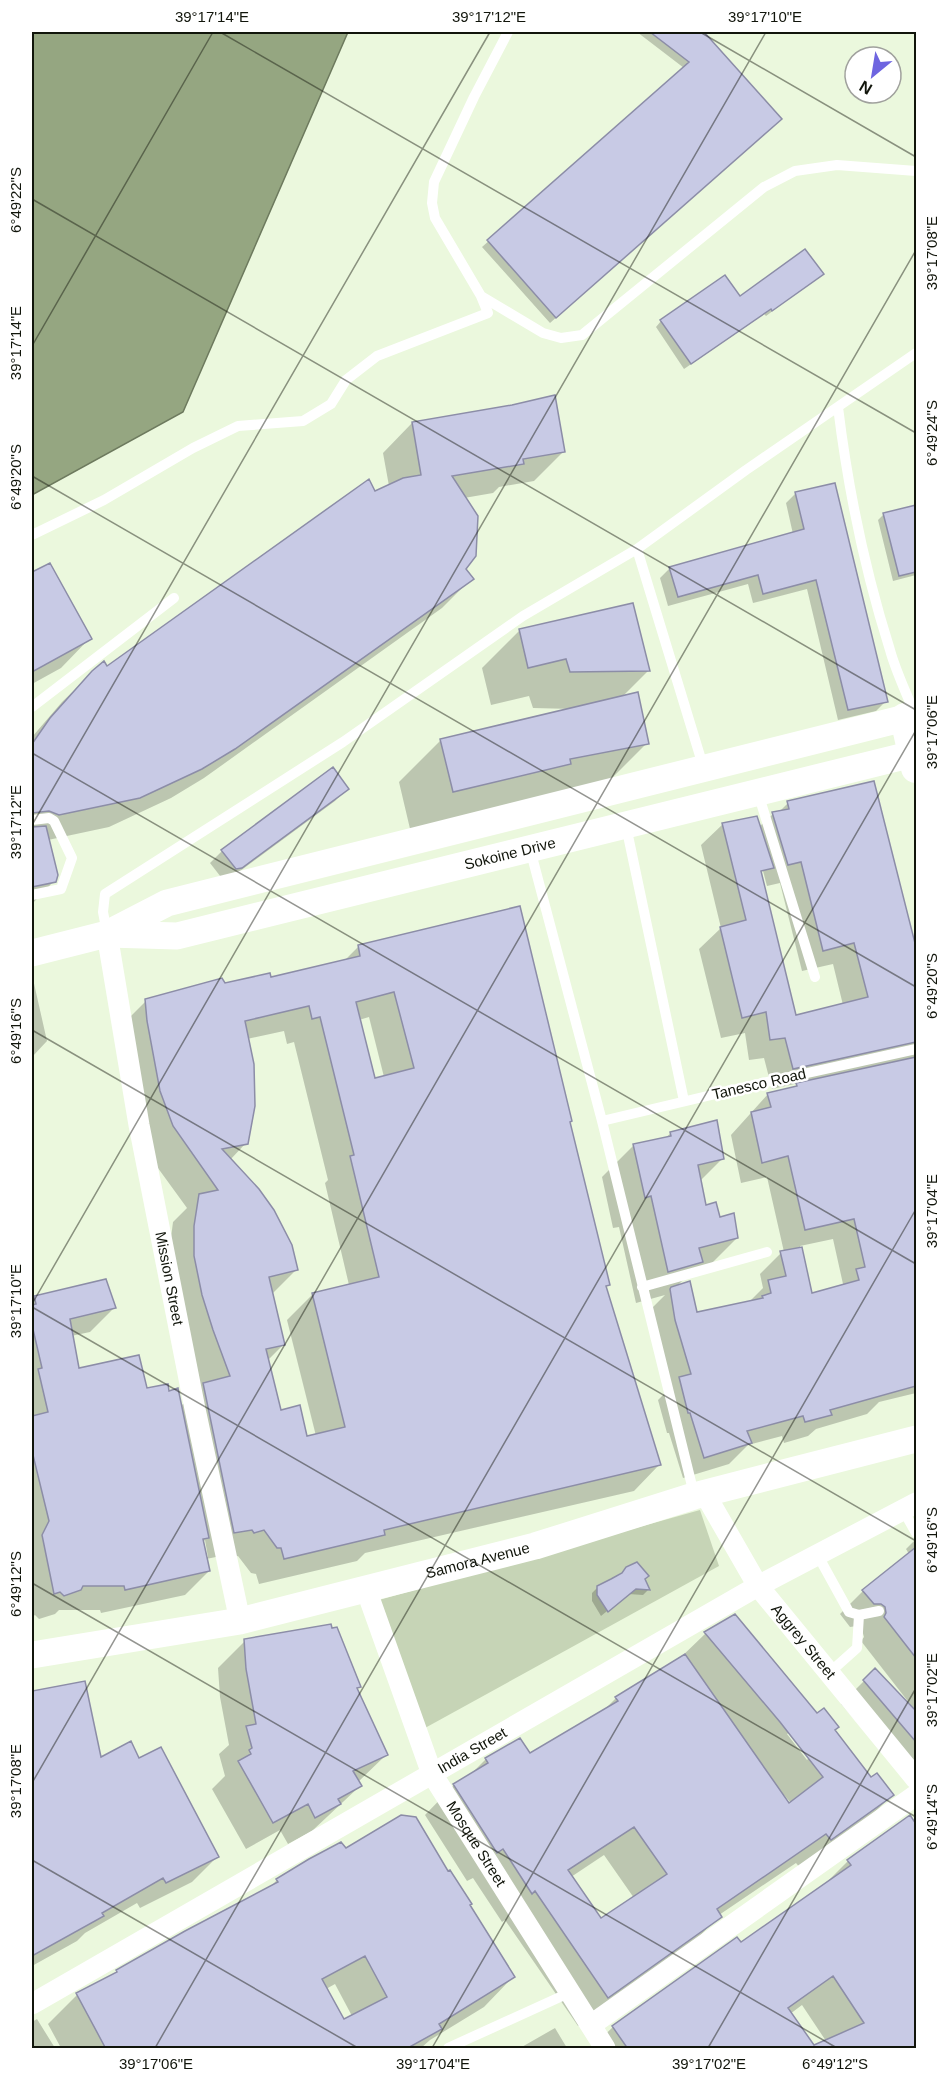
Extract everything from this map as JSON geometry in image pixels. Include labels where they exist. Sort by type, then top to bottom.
[{"type":"street","name":"Sokoine Drive","points":[[32,953],[107,934],[167,903],[704,770],[914,737]]},
{"type":"street","name":"Sokoine Drive","points":[[107,934],[177,936],[758,793],[914,737]]},
{"type":"street","name":"Mission Street","points":[[107,934],[139,1125],[197,1420],[240,1621]]},
{"type":"street","name":"Samora Avenue","points":[[32,1656],[240,1621],[535,1546],[699,1495],[916,1439]]},
{"type":"street","name":"Aggrey Street","points":[[699,1495],[758,1586],[916,1779]]},
{"type":"street","name":"India Street","points":[[32,2004],[758,1586],[910,1507]]},
{"type":"street","name":"Mosque Street","points":[[366,1589],[432,1774],[605,2049]]},
{"type":"street","points":[[591,2025],[916,1795]]},
{"type":"lane","points":[[32,535],[104,500],[193,448],[238,426],[303,421],[331,404],[346,380],[377,356],[488,313],[481,296],[435,218],[432,203],[434,182],[508,32]]},
{"type":"lane","points":[[481,296],[543,333],[561,338],[582,335],[764,187],[795,171],[837,165],[916,171]]},
{"type":"lane","points":[[107,934],[103,912],[105,894],[343,742],[523,616],[637,549],[916,353]]},
{"type":"lane","points":[[838,407],[844,456],[866,566],[914,737]]},
{"type":"lane","points":[[637,549],[704,770]]},
{"type":"lane","points":[[32,707],[174,598]]},
{"type":"lane","points":[[758,793],[815,977]]},
{"type":"lane","points":[[32,820],[50,818],[54,821],[72,858],[61,888],[32,895]]},
{"type":"lane","points":[[626,825],[684,1101]]},
{"type":"lane","points":[[530,849],[602,1121],[642,1287],[699,1495]]},
{"type":"lane","name":"Tanesco Road","points":[[602,1121],[916,1049]]},
{"type":"lane","points":[[642,1287],[768,1252]]},
{"type":"lane","points":[[910,1507],[916,1533]]},
{"type":"lane","points":[[817,1554],[849,1612],[859,1615],[879,1611]]},
{"type":"lane","points":[[829,1673],[857,1648],[859,1615]]},
{"type":"lane","points":[[448,2049],[571,1992]]},
{"type":"shaded area","points":[[32,32],[348,32],[183,412],[32,495]]},
{"type":"shaded area","points":[[700,1510],[719,1566],[425,1728],[379,1600]]},
{"type":"building","points":[[650,32],[704,32],[782,119],[556,318],[487,240],[689,62]]},
{"type":"building","points":[[805,249],[824,274],[691,364],[660,320],[725,275],[740,296]]},
{"type":"building","points":[[555,395],[565,452],[523,459],[524,464],[452,476],[478,516],[476,556],[466,569],[474,579],[235,749],[202,769],[140,798],[59,815],[49,811],[32,813],[32,744],[50,718],[92,671],[104,661],[107,666],[369,479],[375,491],[403,478],[421,475],[412,422],[512,405]]},
{"type":"building","points":[[835,483],[888,702],[848,710],[816,580],[763,594],[758,575],[678,597],[669,567],[804,529],[795,492]]},
{"type":"building","points":[[916,505],[916,572],[899,576],[883,513]]},
{"type":"building","points":[[50,563],[92,639],[32,672],[32,572]]},
{"type":"building","points":[[633,603],[650,671],[570,672],[566,659],[528,668],[519,629]]},
{"type":"building","points":[[638,692],[649,744],[570,759],[571,764],[453,792],[440,739]]},
{"type":"building","points":[[333,767],[349,789],[242,868],[236,869],[221,850]]},
{"type":"building","points":[[874,781],[916,947],[916,1042],[793,1069],[785,1038],[770,1040],[766,1012],[742,1018],[720,927],[746,920],[722,823],[757,816],[774,868],[761,871],[796,1015],[868,997],[854,943],[823,951],[801,862],[788,865],[772,812],[789,809],[787,801]]},
{"type":"building","points":[[46,826],[58,875],[56,882],[32,887],[32,827]]},
{"type":"building","points":[[520,906],[610,1285],[606,1286],[661,1465],[384,1530],[385,1535],[284,1559],[281,1548],[277,1548],[264,1530],[254,1533],[252,1530],[234,1533],[203,1383],[230,1376],[202,1295],[194,1256],[194,1226],[199,1194],[218,1190],[173,1126],[160,1091],[145,999],[222,978],[225,983],[270,973],[271,977],[360,956],[358,945]],"holes":[[[394,992],[414,1068],[375,1078],[356,1002]],[[309,1006],[312,1019],[320,1017],[354,1155],[350,1156],[379,1277],[312,1293],[345,1427],[307,1436],[300,1405],[281,1410],[266,1349],[285,1345],[269,1277],[298,1270],[292,1245],[274,1210],[259,1189],[222,1149],[248,1144],[255,1106],[254,1064],[245,1021]]]},
{"type":"building","points":[[916,1057],[916,1386],[830,1410],[832,1415],[805,1422],[803,1416],[747,1431],[752,1443],[704,1458],[690,1413],[688,1413],[679,1377],[691,1374],[675,1320],[671,1287],[690,1281],[697,1312],[763,1298],[762,1296],[771,1293],[768,1280],[786,1276],[780,1251],[802,1247],[812,1293],[859,1280],[856,1269],[865,1267],[854,1219],[805,1230],[788,1156],[762,1163],[751,1112],[771,1107],[767,1093],[797,1086],[796,1083]]},
{"type":"building","points":[[717,1120],[724,1159],[698,1165],[706,1205],[716,1202],[720,1217],[734,1213],[738,1238],[699,1248],[703,1262],[668,1272],[651,1196],[645,1198],[633,1144],[671,1136],[670,1132]]},
{"type":"building","points":[[106,1279],[116,1308],[70,1319],[79,1368],[139,1355],[147,1388],[168,1384],[169,1391],[178,1388],[209,1538],[203,1539],[210,1571],[125,1590],[124,1586],[83,1586],[81,1590],[64,1596],[60,1592],[54,1594],[42,1535],[49,1521],[32,1451],[32,1416],[48,1412],[38,1369],[42,1368],[32,1325],[32,1305],[36,1304],[34,1296]]},
{"type":"building","points":[[916,1547],[916,1658],[884,1617],[885,1607],[881,1604],[874,1604],[862,1590]]},
{"type":"building","points":[[637,1562],[649,1576],[645,1579],[650,1590],[636,1589],[608,1612],[597,1595],[597,1586]]},
{"type":"building","points":[[735,1614],[817,1713],[824,1708],[839,1727],[835,1730],[871,1777],[877,1773],[894,1795],[831,1840],[826,1834],[717,1909],[722,1917],[608,1998],[535,1891],[532,1894],[503,1849],[497,1853],[453,1784],[488,1763],[485,1758],[520,1738],[530,1753],[618,1701],[615,1697],[685,1654],[789,1803],[823,1777],[704,1632]],"holes":[[[634,1827],[667,1874],[601,1918],[568,1870]]]},
{"type":"building","points":[[331,1624],[332,1628],[337,1627],[361,1687],[357,1688],[388,1755],[353,1771],[362,1786],[338,1799],[341,1804],[315,1818],[308,1804],[273,1823],[238,1761],[251,1754],[249,1750],[252,1748],[246,1726],[256,1724],[246,1669],[244,1639]]},
{"type":"building","points":[[875,1668],[916,1711],[916,1742],[863,1680]]},
{"type":"building","points":[[85,1681],[101,1757],[131,1741],[139,1758],[161,1747],[219,1857],[166,1883],[163,1878],[102,1913],[104,1916],[32,1956],[32,1691]]},
{"type":"building","points":[[401,1815],[416,1817],[448,1871],[450,1870],[472,1904],[470,1905],[515,1977],[439,2024],[442,2029],[406,2049],[106,2049],[76,1993],[117,1972],[116,1970],[185,1931],[278,1882],[276,1879],[309,1859],[341,1842],[346,1848]],"holes":[[[365,1956],[387,1997],[344,2019],[322,1979]]]},
{"type":"building","points":[[910,1815],[916,1824],[916,2049],[628,2049],[612,2026],[737,1937],[741,1942],[851,1865],[847,1860]],"holes":[[[833,1976],[864,2023],[814,2045],[788,2008]]]}]
